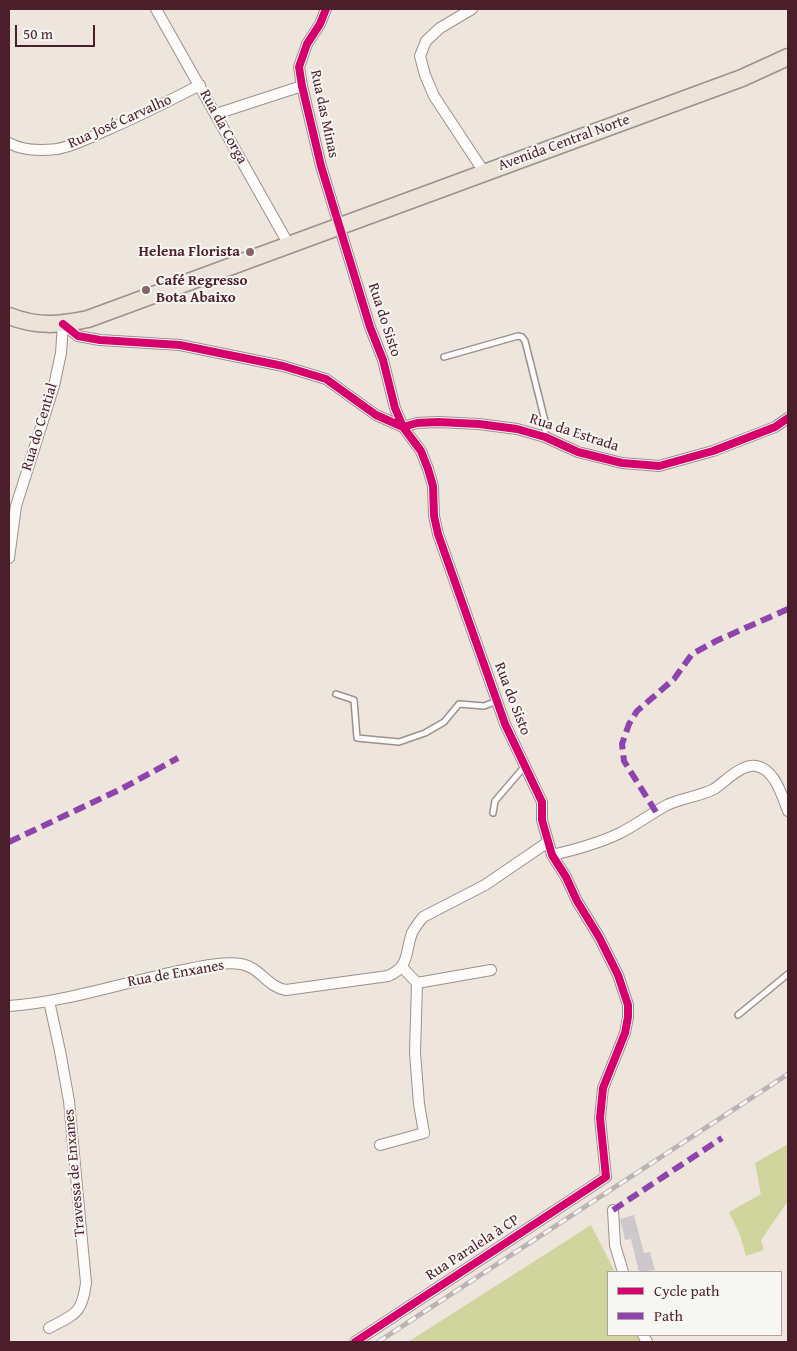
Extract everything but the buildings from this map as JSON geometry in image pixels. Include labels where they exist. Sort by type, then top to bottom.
[{"type":"main road","name":"Avenida Central Norte","points":[[9,316],[40,325],[63,324],[88,319],[742,78],[788,57]]},
{"type":"street","name":"Rua da Corga","points":[[156,9],[289,245]]},
{"type":"street","name":"Rua das Minas","points":[[326,9],[320,24],[308,44],[299,67],[321,166],[340,227]]},
{"type":"street","points":[[472,9],[440,28],[426,40],[420,56],[424,74],[434,96],[484,172]]},
{"type":"street","name":"Rua José Carvalho","points":[[9,143],[19,149],[40,150],[58,148],[85,140],[140,116],[200,85]]},
{"type":"street","points":[[216,114],[302,86]]},
{"type":"street","name":"Rua do Sisto","points":[[340,227],[370,327],[383,360],[395,408],[403,427],[421,451],[434,486],[434,516],[438,534],[505,724],[542,802],[542,820],[552,855],[566,877],[576,901],[599,937],[628,1004],[625,1033],[603,1088],[600,1118],[606,1177]]},
{"type":"street","points":[[63,324],[78,336],[100,340],[180,345],[283,366],[326,380],[376,416],[403,427]]},
{"type":"street","name":"Rua do Cential","points":[[9,558],[12,508],[54,386],[61,353],[63,324]]},
{"type":"street","name":"Rua da Estrada","points":[[403,427],[417,423],[479,424],[518,429],[545,437],[578,452],[622,464],[659,466],[714,451],[774,427],[788,418]]},
{"type":"street","points":[[552,855],[616,835],[680,799],[711,790],[744,768],[757,766],[767,771],[775,780],[788,811]]},
{"type":"street","points":[[380,1145],[424,1133],[415,1052],[417,983],[402,967],[417,924],[424,917],[485,885],[548,842]]},
{"type":"street","name":"Rua de Enxanes","points":[[9,1006],[48,1002],[188,969],[225,964],[250,966],[278,989],[286,990],[388,976],[402,967]]},
{"type":"street","points":[[417,983],[492,970]]},
{"type":"street","name":"Travessa de Enxanes","points":[[48,1002],[69,1101],[86,1282],[81,1307],[74,1314],[49,1328]]},
{"type":"street","name":"Rua Paralela à CP","points":[[355,1342],[606,1177]]},
{"type":"street","points":[[613,1210],[615,1245],[624,1271]]},
{"type":"lane","points":[[444,357],[518,336],[522,337],[525,341],[545,421],[545,437]]},
{"type":"lane","points":[[336,694],[354,700],[358,738],[399,742],[425,733],[444,722],[459,704],[484,706],[497,701]]},
{"type":"lane","points":[[493,813],[495,801],[525,766]]},
{"type":"lane","points":[[738,1015],[788,974]]},
{"type":"green space","points":[[788,1144],[788,1201],[761,1240],[764,1250],[746,1256],[740,1235],[729,1212],[761,1194],[755,1163]]},
{"type":"green space","points":[[591,1225],[614,1271],[607,1271],[607,1336],[639,1336],[642,1342],[408,1342]]},
{"type":"railway","points":[[378,1342],[788,1074]]},
{"type":"marked path","points":[[656,812],[624,761],[622,744],[629,724],[637,711],[674,679],[692,654],[716,641],[788,609]]},
{"type":"marked path","points":[[9,842],[121,789],[178,758]]},
{"type":"marked path","points":[[613,1210],[722,1138]]},
{"type":"cycle path","points":[[326,9],[320,24],[307,44],[299,67],[321,166],[370,327],[383,360],[395,408],[403,427],[421,451],[428,469],[433,486],[434,516],[438,534],[505,724],[542,802],[542,820],[552,855],[599,937],[618,975],[628,1005],[625,1033],[603,1088],[600,1118],[606,1177],[355,1342]]},
{"type":"cycle path","points":[[63,324],[78,336],[100,340],[180,345],[283,366],[326,379],[376,415],[403,427],[417,423],[438,422],[479,424],[517,429],[545,437],[578,452],[622,463],[659,466],[713,451],[775,427],[788,418]]},
{"type":"place","name":"Helena Florista","points":[[250,252]]},
{"type":"place","name":"Café Regresso Bota Abaixo","points":[[146,290]]}]
